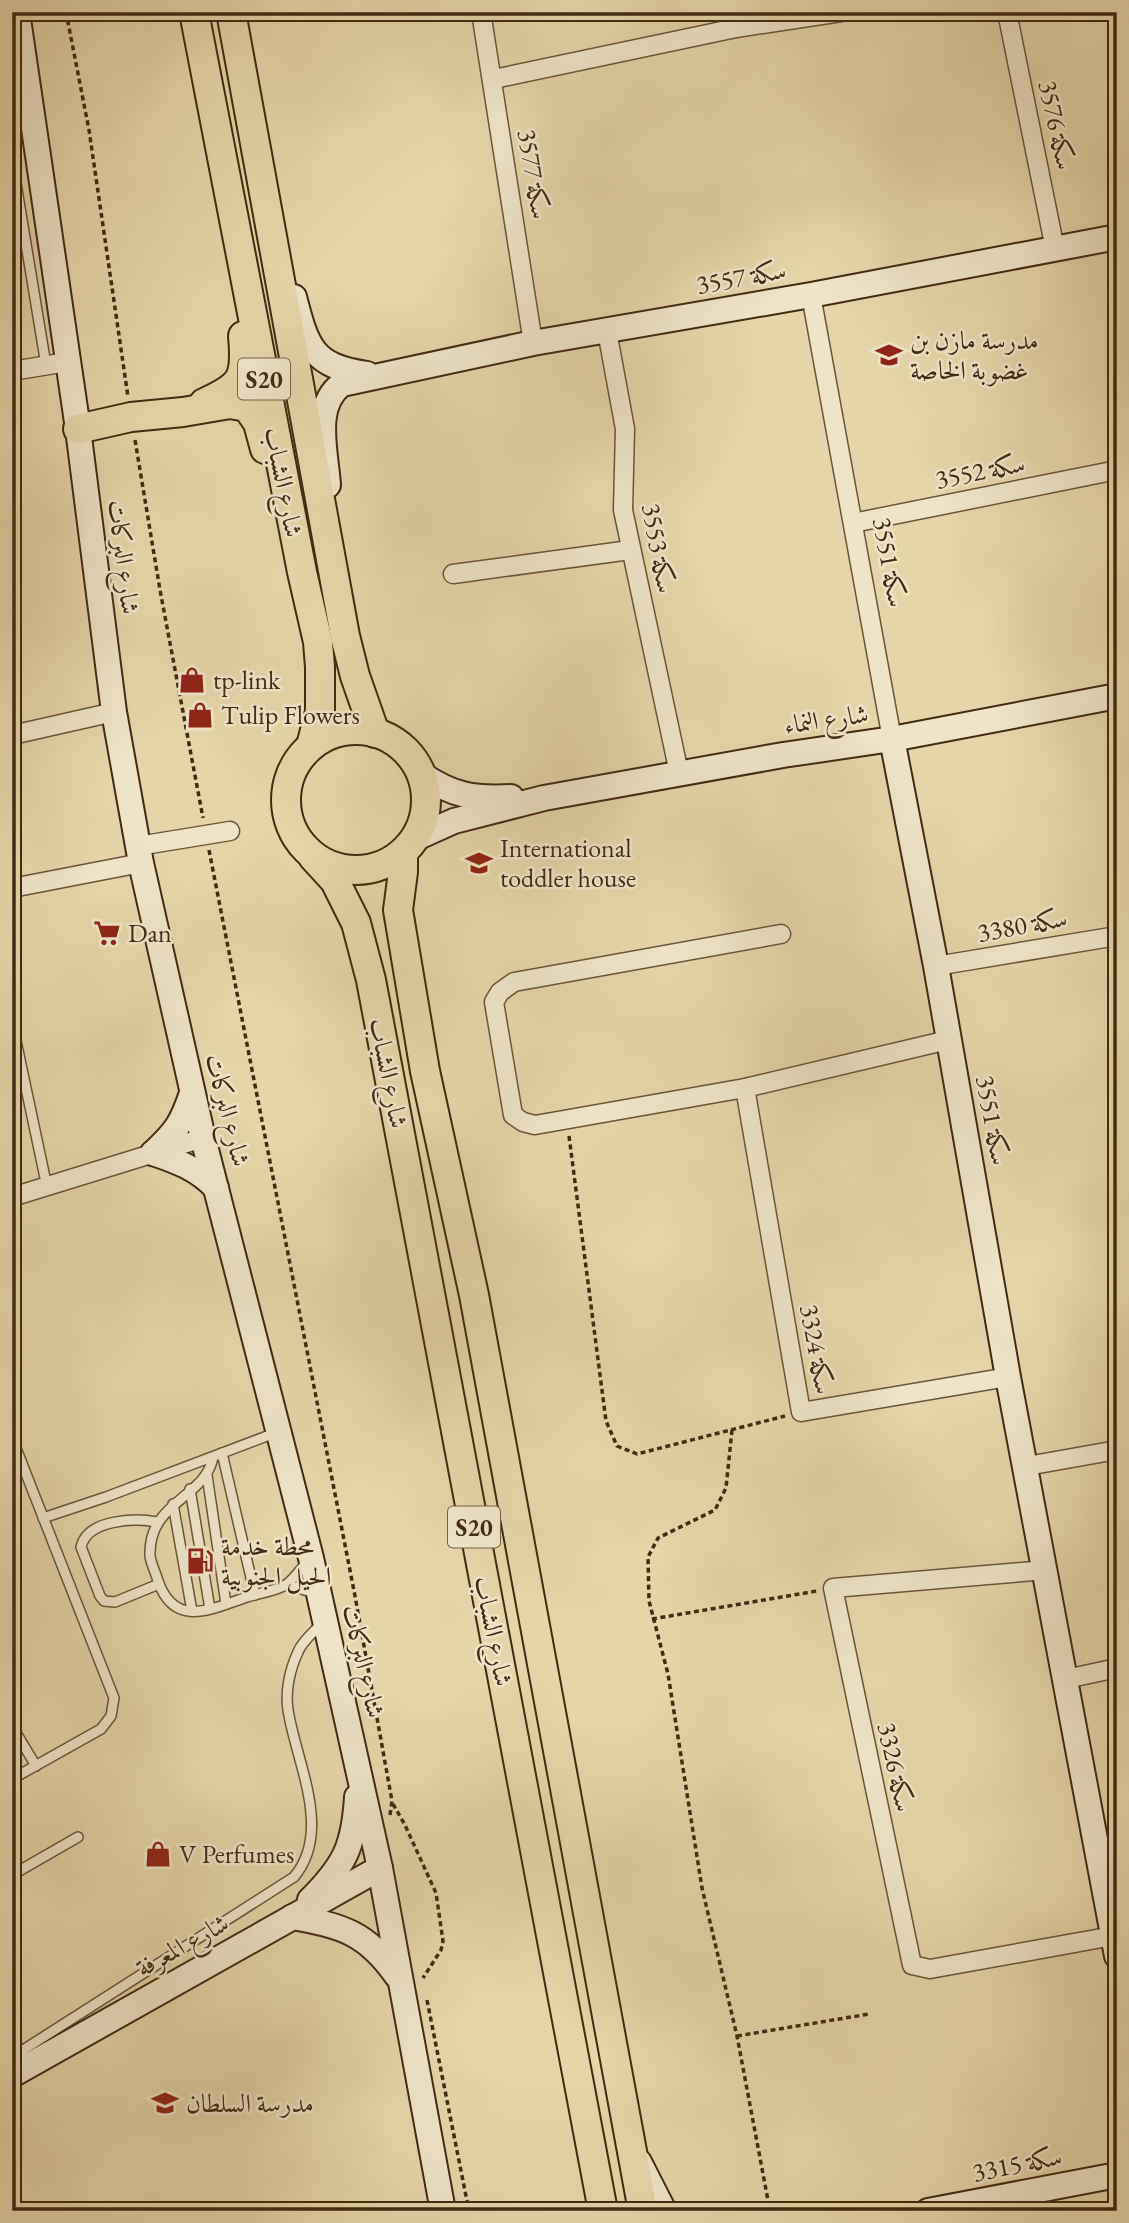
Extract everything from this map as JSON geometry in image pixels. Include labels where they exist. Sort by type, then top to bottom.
[{"type":"main road","name":"شارع الشباب","points":[[194,12],[302,572],[318,642],[320,711],[311,746]]},
{"type":"main road","name":"شارع الشباب","points":[[230,12],[337,587],[355,676],[375,733]]},
{"type":"main road","points":[[183,412],[226,393],[239,383],[244,370],[244,341],[231,208]]},
{"type":"main road","points":[[78,429],[131,417],[230,404],[247,407],[258,423],[302,572]]},
{"type":"main road","name":"S20","points":[[352,730],[375,733],[403,748],[414,760],[426,790],[423,823],[409,845],[387,864],[368,870],[349,871],[330,866],[313,857],[296,838],[289,825],[285,798],[292,770],[311,746],[330,734],[352,730]]},
{"type":"main road","name":"شارع الشباب","points":[[409,845],[398,910],[425,1071],[476,1308],[643,2211]]},
{"type":"main road","name":"شارع الشباب","points":[[313,857],[335,881],[356,923],[371,980],[603,2211]]},
{"type":"street","name":"شارع البركات","points":[[17,12],[57,364],[78,429],[114,712],[139,855],[203,1138],[311,1558],[380,1868],[412,1980],[443,2211]]},
{"type":"street","name":"سكة 3577","points":[[481,12],[494,79],[533,343]]},
{"type":"street","points":[[494,79],[734,20],[841,12]]},
{"type":"street","name":"سكة 3576","points":[[1007,12],[1055,248]]},
{"type":"street","points":[[259,160],[302,325],[316,355],[330,366],[374,375]]},
{"type":"street","name":"سكة 3557","points":[[337,587],[324,410],[331,391],[342,384],[533,343],[811,295],[1117,237]]},
{"type":"street","name":"سكة 3551","points":[[811,295],[936,966],[1008,1377],[1027,1466],[1115,1946]]},
{"type":"street","name":"سكة 3553","points":[[607,331],[625,429],[623,510],[679,772]]},
{"type":"street","points":[[12,371],[57,364]]},
{"type":"street","name":"سكة 3552","points":[[853,523],[1117,470]]},
{"type":"street","points":[[453,574],[630,550]]},
{"type":"street","name":"شارع النماء","points":[[409,845],[454,821],[510,809],[544,798],[679,772],[892,739],[1117,696]]},
{"type":"street","points":[[12,735],[114,712]]},
{"type":"street","name":"شارع النماء","points":[[421,774],[456,794],[475,798],[544,798]]},
{"type":"street","points":[[12,888],[206,835],[230,831]]},
{"type":"street","points":[[781,934],[514,982],[500,992],[494,1002],[513,1115],[523,1122],[535,1125],[744,1088],[948,1040]]},
{"type":"street","name":"سكة 3380","points":[[936,966],[1117,936]]},
{"type":"street","name":"سكة 3324","points":[[744,1088],[801,1412],[1008,1377]]},
{"type":"street","points":[[153,1153],[172,1136],[182,1121],[192,1092]]},
{"type":"street","points":[[12,1197],[203,1138]]},
{"type":"street","points":[[153,1153],[183,1164],[206,1177],[216,1188]]},
{"type":"street","points":[[1027,1466],[1117,1450]]},
{"type":"street","points":[[833,1588],[1046,1570]]},
{"type":"street","name":"سكة 3326","points":[[833,1588],[912,1965],[930,1969],[1115,1946]]},
{"type":"street","points":[[1066,1679],[1117,1668]]},
{"type":"street","points":[[358,1768],[355,1824],[350,1848],[341,1864],[292,1917],[342,1930],[363,1939],[412,1980]]},
{"type":"street","name":"شارع المعرفة","points":[[20,2064],[380,1868]]},
{"type":"street","points":[[632,2150],[664,2211]]},
{"type":"street","name":"سكة 3315","points":[[928,2211],[1117,2175]]},
{"type":"lane","points":[[12,159],[57,364]]},
{"type":"lane","points":[[12,1022],[47,1187]]},
{"type":"lane","points":[[43,1518],[278,1432]]},
{"type":"lane","points":[[12,1438],[114,1698],[111,1716],[101,1729],[12,1779]]},
{"type":"lane","points":[[218,1455],[207,1475],[173,1504],[157,1522],[151,1538],[150,1559],[163,1595],[174,1608],[192,1611],[210,1609],[287,1584],[311,1558]]},
{"type":"lane","points":[[218,1455],[255,1595]]},
{"type":"lane","points":[[207,1475],[226,1604]]},
{"type":"lane","points":[[190,1489],[210,1609]]},
{"type":"lane","points":[[173,1504],[192,1611]]},
{"type":"lane","points":[[157,1522],[126,1521],[102,1527],[88,1534],[81,1547],[104,1601],[115,1602],[159,1584]]},
{"type":"lane","points":[[287,1584],[319,1595]]},
{"type":"lane","points":[[12,2037],[20,2064],[294,1877],[303,1867],[309,1850],[311,1802],[288,1709],[288,1682],[298,1650],[325,1620]]},
{"type":"lane","points":[[12,1726],[36,1766]]},
{"type":"lane","points":[[12,1875],[78,1837]]},
{"type":"path","points":[[66,12],[89,130],[131,417],[160,590],[355,1596],[391,1801],[436,1893],[443,1941],[441,1950],[412,1980]]},
{"type":"path","points":[[566,1119],[606,1421],[617,1446],[637,1454],[801,1412]]},
{"type":"path","points":[[732,1430],[726,1488],[715,1510],[658,1538],[648,1557],[649,1601],[668,1674],[702,1888],[737,2036],[770,2211]]},
{"type":"path","points":[[652,1619],[833,1588]]},
{"type":"path","points":[[426,1992],[470,2211]]},
{"type":"path","points":[[737,2036],[869,2014]]},
{"type":"place","name":"مدرسة مازن بن غضوبة الخاصة","points":[[889,355]]},
{"type":"place","name":"tp-link","points":[[192,680]]},
{"type":"place","name":"Tulip Flowers","points":[[200,715]]},
{"type":"place","name":"International toddler house","points":[[479,863]]},
{"type":"place","name":"Dan","points":[[107,933]]},
{"type":"place","name":"محطة خدمة الحيل الجنوبية","points":[[200,1561]]},
{"type":"place","name":"V Perfumes","points":[[158,1854]]},
{"type":"place","name":"مدرسة السلطان","points":[[165,2103]]}]
